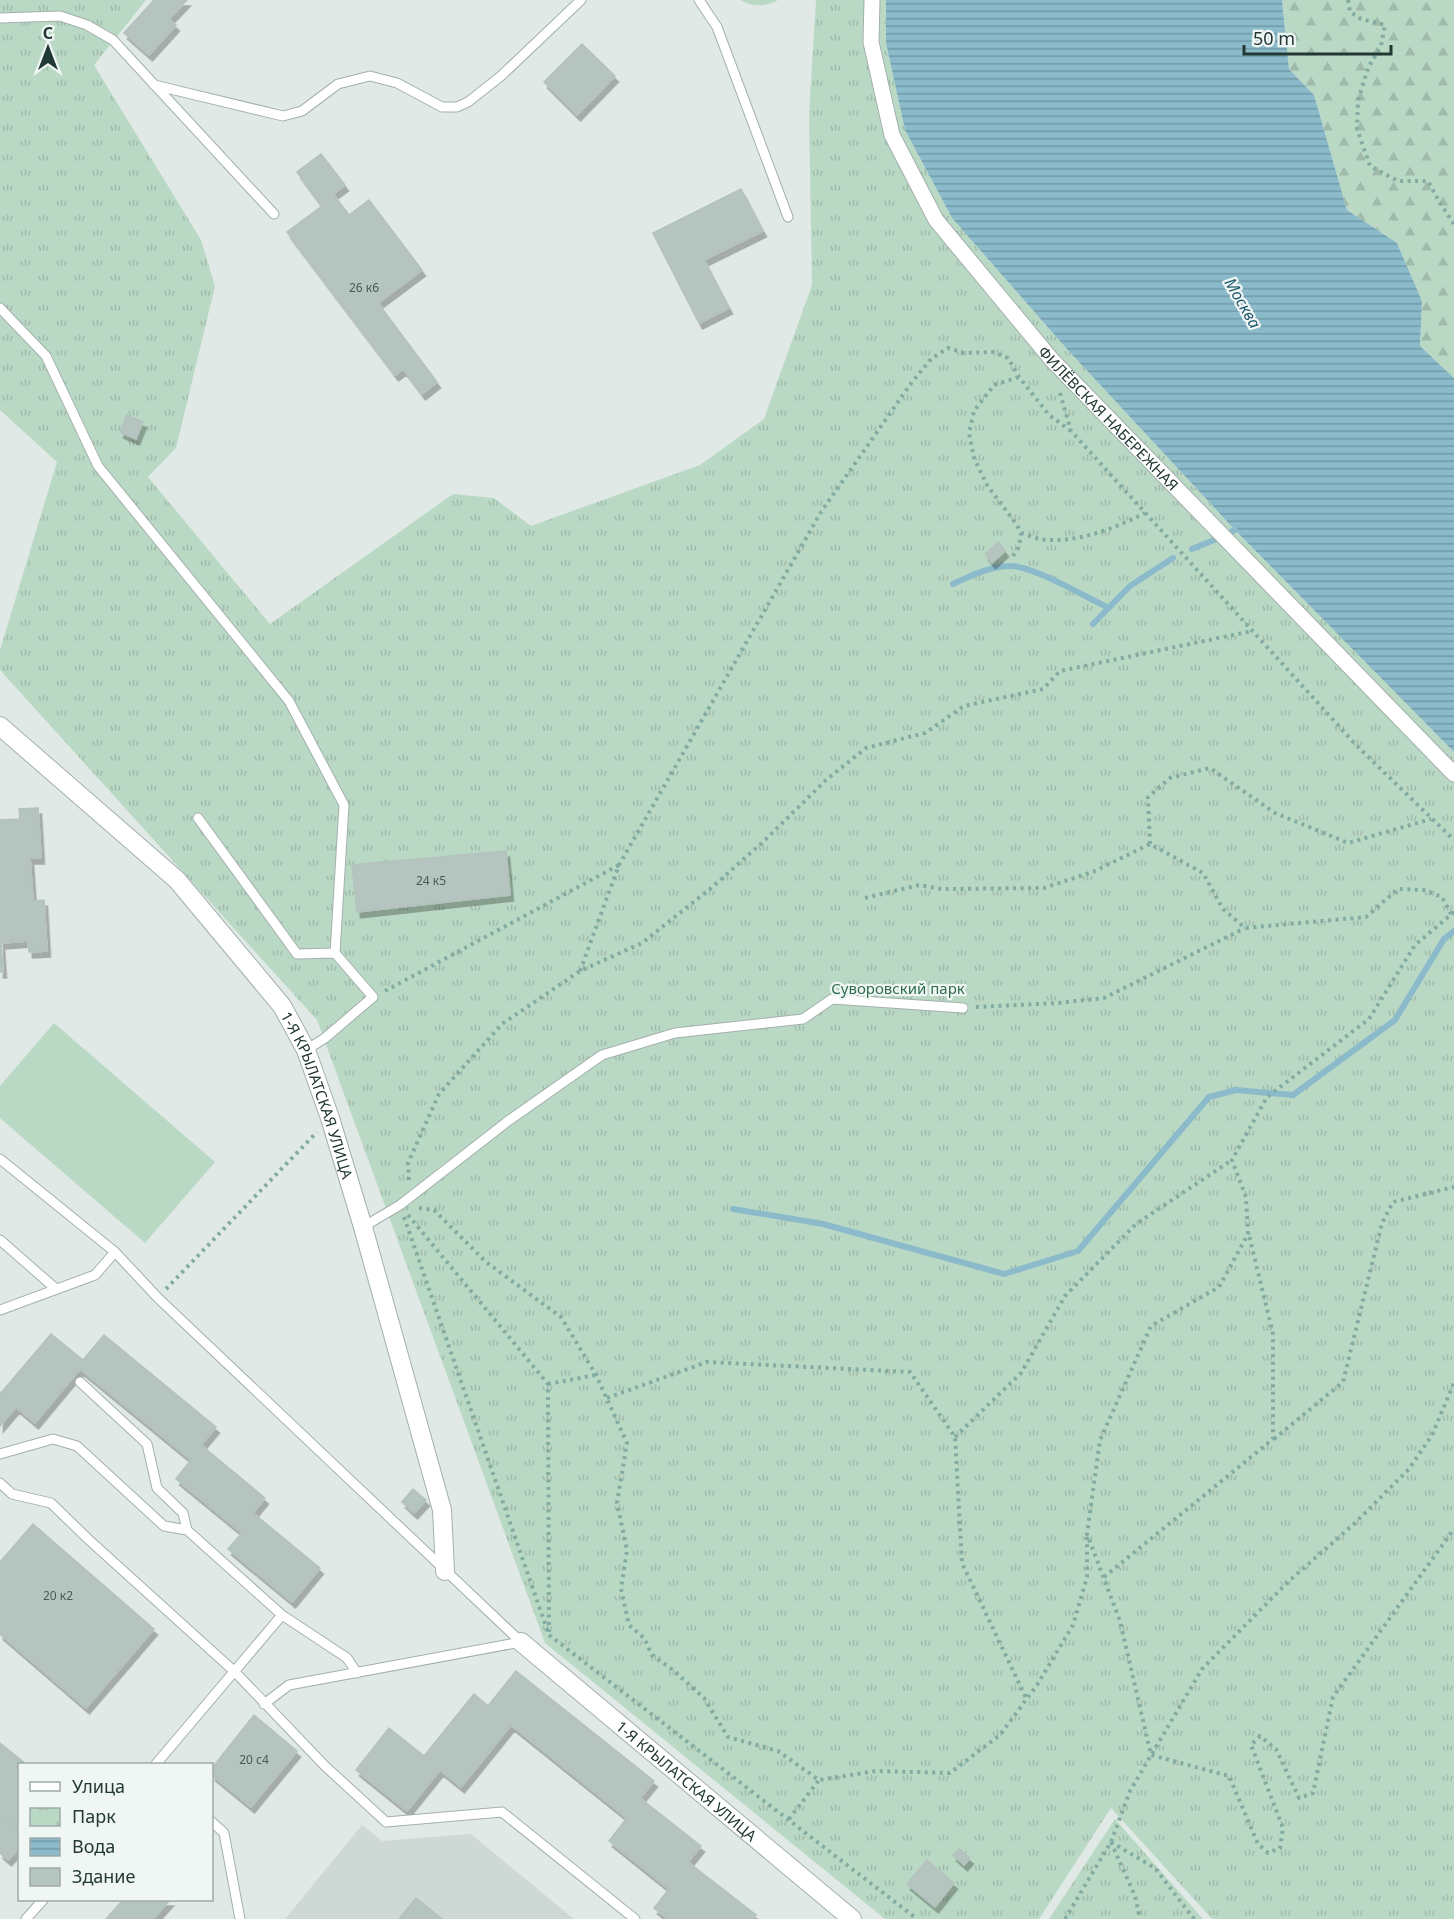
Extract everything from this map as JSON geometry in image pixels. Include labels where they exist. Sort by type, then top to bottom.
[{"type":"street","name":"ФИЛЁВСКАЯ НАБЕРЕЖНАЯ","points":[[872,0],[872,42],[892,135],[936,220],[1052,360],[1454,774]]},
{"type":"street","name":"1-Я КРЫЛАТСКАЯ УЛИЦА","points":[[0,726],[177,880],[282,1006],[306,1050],[330,1118],[363,1227],[442,1510],[445,1570]]},
{"type":"street","name":"1-Я КРЫЛАТСКАЯ УЛИЦА","points":[[521,1642],[852,1919]]},
{"type":"lane","points":[[154,85],[283,116],[302,111],[338,84],[370,76],[396,83],[442,107],[457,107],[468,102],[501,76],[581,0]]},
{"type":"lane","points":[[699,0],[717,27],[788,217]]},
{"type":"lane","points":[[0,18],[60,16],[87,25],[113,40],[274,214]]},
{"type":"lane","points":[[0,308],[46,356],[98,466],[289,700],[344,805],[335,953],[373,997],[325,1038],[306,1050]]},
{"type":"lane","points":[[198,818],[297,954],[335,953]]},
{"type":"lane","points":[[363,1227],[400,1205],[508,1120],[602,1055],[675,1033],[803,1019],[832,999],[963,1008]]},
{"type":"lane","points":[[0,1159],[115,1252],[158,1298],[521,1642]]},
{"type":"lane","points":[[0,1240],[56,1289]]},
{"type":"lane","points":[[0,1310],[95,1275],[115,1252]]},
{"type":"lane","points":[[80,1382],[147,1444],[157,1488],[183,1514],[187,1530]]},
{"type":"lane","points":[[0,1454],[53,1439],[77,1446],[164,1526],[187,1530],[282,1615],[347,1658],[357,1673]]},
{"type":"lane","points":[[0,1483],[12,1494],[51,1503],[235,1672],[325,1767],[386,1822],[502,1812],[635,1919]]},
{"type":"lane","points":[[157,1763],[282,1615]]},
{"type":"lane","points":[[264,1704],[289,1685],[521,1642]]},
{"type":"lane","points":[[213,1823],[224,1833],[240,1919]]},
{"type":"lane","points":[[26,1919],[41,1901]]},
{"type":"path","points":[[1348,0],[1350,12],[1361,19],[1385,25],[1381,46],[1368,68],[1358,100],[1357,129],[1370,166],[1398,181],[1428,181],[1454,224]]},
{"type":"path","points":[[580,970],[619,865],[821,512],[912,382],[931,358],[948,348],[964,353],[993,352],[1008,358],[1048,415],[1071,431],[1356,745],[1454,840]]},
{"type":"path","points":[[1020,377],[994,385],[974,411],[969,433],[974,458],[987,485],[1021,533],[1047,540],[1080,537],[1118,526],[1145,513]]},
{"type":"path","points":[[1060,390],[1071,431]]},
{"type":"path","points":[[1013,556],[1019,547],[1021,533]]},
{"type":"path","points":[[411,1196],[408,1163],[439,1094],[502,1024],[580,970],[642,944],[710,889],[763,842],[826,780],[866,748],[925,733],[964,706],[1043,690],[1060,671],[1252,631]]},
{"type":"path","points":[[1150,844],[1148,797],[1170,778],[1210,768],[1275,813],[1348,843],[1431,819]]},
{"type":"path","points":[[865,898],[918,885],[941,889],[1044,888],[1095,871],[1150,844]]},
{"type":"path","points":[[1150,844],[1203,873],[1223,909],[1245,928]]},
{"type":"path","points":[[373,997],[619,865]]},
{"type":"path","points":[[955,1437],[1021,1373],[1065,1296],[1136,1224],[1232,1160],[1267,1097],[1369,1019],[1414,945],[1453,913],[1442,897],[1424,890],[1398,889],[1366,917],[1245,928],[1104,998],[963,1008]]},
{"type":"path","points":[[158,1298],[330,1118]]},
{"type":"path","points":[[1232,1160],[1246,1197],[1248,1234],[1274,1334],[1274,1439]]},
{"type":"path","points":[[1104,1577],[1343,1382],[1382,1223],[1393,1202],[1454,1188]]},
{"type":"path","points":[[400,1205],[434,1210],[486,1262],[561,1317],[596,1375],[627,1443],[616,1503],[627,1550],[621,1589],[629,1625],[644,1638],[652,1655],[673,1670],[704,1698],[728,1737],[778,1751],[819,1780]]},
{"type":"path","points":[[400,1205],[548,1384],[549,1635]]},
{"type":"path","points":[[400,1205],[549,1635],[917,1919]]},
{"type":"path","points":[[789,1819],[819,1780],[876,1771],[950,1773],[1000,1735],[1037,1685],[1073,1625],[1087,1577],[1087,1534],[1100,1440],[1151,1326],[1219,1287],[1248,1234]]},
{"type":"path","points":[[607,1398],[707,1362],[910,1372],[955,1437],[962,1563],[1026,1699]]},
{"type":"path","points":[[548,1384],[596,1375]]},
{"type":"path","points":[[1065,1919],[1111,1842],[1130,1791],[1202,1669],[1289,1581],[1354,1524],[1409,1469],[1432,1435],[1454,1383]]},
{"type":"path","points":[[1151,1755],[1229,1776],[1258,1844],[1268,1853],[1281,1848],[1282,1828],[1251,1745],[1260,1737],[1275,1749],[1299,1798],[1313,1793],[1333,1697],[1454,1529]]},
{"type":"path","points":[[1087,1534],[1120,1621],[1151,1755]]},
{"type":"path","points":[[1111,1842],[1135,1896],[1140,1919]]},
{"type":"path","points":[[1111,1842],[1155,1868],[1194,1919]]},
{"type":"shaded area","points":[[362,1825],[382,1841],[471,1834],[574,1919],[285,1919]]},
{"type":"green space","name":"Суворовский парк","points":[[0,0],[146,0],[94,65],[201,240],[215,286],[176,448],[148,477],[270,624],[453,494],[494,498],[531,526],[700,465],[764,419],[812,285],[809,115],[816,0],[886,0],[886,43],[905,130],[952,218],[1066,348],[1235,530],[1454,752],[1454,1919],[1212,1919],[1111,1808],[1039,1919],[885,1919],[545,1643],[317,1020],[0,670],[0,650],[57,462],[0,410]]},
{"type":"green space","points":[[740,0],[778,0],[759,5]]},
{"type":"green space","points":[[1282,0],[1454,0],[1454,378],[1420,346],[1422,301],[1397,243],[1347,210],[1314,95],[1289,69]]},
{"type":"green space","points":[[54,1023],[215,1162],[145,1243],[0,1118],[0,1086]]},
{"type":"green space","points":[[1115,1819],[1203,1919],[1049,1919]]},
{"type":"water","name":"Москва","points":[[886,0],[1282,0],[1289,69],[1314,95],[1347,210],[1397,243],[1422,301],[1420,346],[1454,378],[1454,752],[1235,530],[1066,348],[952,218],[905,130],[886,43]]},
{"type":"building","points":[[154,0],[187,0],[169,19],[176,25],[149,55],[124,33]]},
{"type":"building","points":[[582,44],[615,76],[577,115],[544,82]]},
{"type":"building","points":[[321,154],[345,185],[333,194],[349,215],[369,200],[422,270],[378,303],[437,382],[422,394],[403,369],[395,375],[287,232],[322,206],[297,172]]},
{"type":"building","points":[[741,189],[763,231],[704,260],[729,308],[699,323],[653,233]]},
{"type":"building","points":[[127,415],[143,422],[136,439],[120,432]]},
{"type":"building","points":[[998,542],[1005,551],[992,563],[985,554]]},
{"type":"building","points":[[38,808],[41,858],[30,858],[33,901],[44,900],[47,951],[29,952],[28,941],[1,943],[3,972],[0,972],[0,820],[20,819],[19,809]]},
{"type":"building","points":[[506,851],[510,895],[357,912],[352,865]]},
{"type":"building","points":[[51,1334],[83,1360],[104,1335],[216,1427],[201,1445],[265,1498],[253,1513],[320,1568],[292,1602],[228,1549],[242,1533],[176,1479],[191,1460],[80,1369],[35,1423],[16,1407],[0,1426],[0,1392]]},
{"type":"building","points":[[413,1489],[426,1500],[414,1513],[402,1502]]},
{"type":"building","points":[[33,1524],[154,1629],[86,1708],[0,1634],[0,1562]]},
{"type":"building","points":[[516,1671],[654,1781],[640,1798],[701,1846],[688,1862],[756,1915],[753,1919],[668,1919],[654,1908],[669,1889],[609,1841],[627,1818],[511,1725],[461,1787],[440,1770],[407,1811],[356,1770],[389,1728],[424,1756],[474,1694],[488,1706]]},
{"type":"building","points":[[254,1715],[297,1751],[251,1807],[213,1776],[213,1767]]},
{"type":"building","points":[[0,1743],[25,1763],[18,1763],[18,1830],[0,1815]]},
{"type":"building","points":[[0,1815],[18,1830],[18,1849],[8,1860],[0,1853]]},
{"type":"building","points":[[959,1849],[970,1858],[964,1865],[953,1855]]},
{"type":"building","points":[[927,1860],[954,1883],[935,1907],[907,1884]]},
{"type":"building","points":[[416,1898],[442,1919],[399,1919]]},
{"type":"building","points":[[122,1901],[169,1901],[153,1919],[106,1919]]},
{"type":"waterway","points":[[1227,534],[1235,530]]},
{"type":"waterway","points":[[1192,549],[1214,540]]},
{"type":"waterway","points":[[1093,624],[1130,586],[1173,558]]},
{"type":"waterway","points":[[953,584],[995,568],[1020,567],[1045,576],[1109,608]]},
{"type":"waterway","points":[[733,1209],[823,1224],[1004,1274],[1078,1251],[1209,1097],[1236,1090],[1293,1095],[1395,1020],[1444,939],[1454,931]]}]
